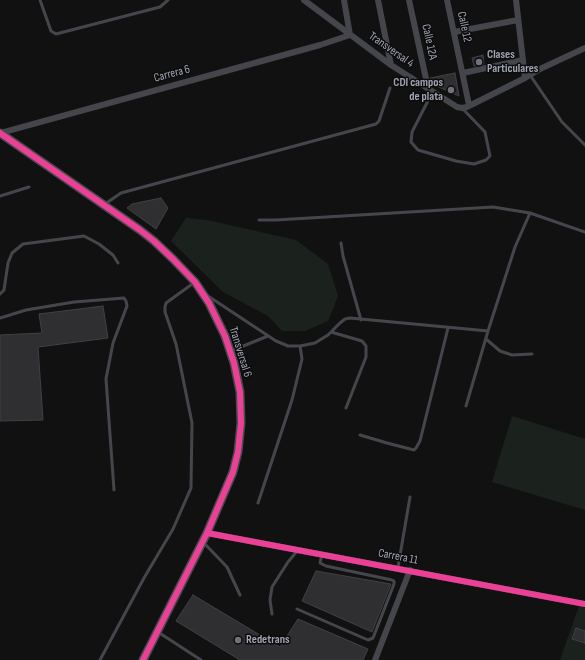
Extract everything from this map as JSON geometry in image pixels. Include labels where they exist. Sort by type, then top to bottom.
[{"type":"street","name":"Transversal 4","points":[[304,0],[391,65],[457,107],[462,108]]},
{"type":"street","points":[[344,0],[350,34]]},
{"type":"street","points":[[378,0],[391,65]]},
{"type":"street","name":"Calle 12A","points":[[410,0],[430,90]]},
{"type":"street","name":"Calle 12","points":[[447,0],[469,105]]},
{"type":"street","points":[[516,0],[523,60],[527,76]]},
{"type":"street","points":[[454,32],[518,20]]},
{"type":"street","name":"Carrera 6","points":[[0,133],[320,45],[350,34]]},
{"type":"street","points":[[462,108],[467,107],[585,48]]},
{"type":"street","points":[[463,73],[523,60]]},
{"type":"street","name":"Transversal 6","points":[[0,133],[154,241],[173,258],[202,291],[214,313],[230,351],[240,392],[242,423],[233,472],[208,533],[143,660]]},
{"type":"street","name":"Carrera 11","points":[[208,533],[585,604]]},
{"type":"street","points":[[376,660],[410,570]]},
{"type":"lane","points":[[40,0],[51,31],[56,34],[160,7],[168,0]]},
{"type":"lane","points":[[527,76],[562,122],[585,145]]},
{"type":"lane","points":[[103,205],[121,193],[376,124],[379,121],[390,88]]},
{"type":"lane","points":[[430,90],[412,132],[411,142],[418,150],[456,161],[474,164],[486,160],[490,156],[485,132],[462,108]]},
{"type":"lane","points":[[0,196],[29,187]]},
{"type":"lane","points":[[259,220],[493,207],[530,213],[585,232]]},
{"type":"lane","points":[[466,406],[515,247],[530,213]]},
{"type":"lane","points":[[0,294],[4,290],[8,263],[12,253],[23,244],[84,236],[108,251],[113,255],[118,263]]},
{"type":"lane","points":[[341,243],[343,256],[361,320]]},
{"type":"lane","points":[[100,660],[172,529],[191,488],[192,424],[176,344],[165,312],[165,307],[166,303],[195,282]]},
{"type":"lane","points":[[202,291],[268,336],[288,346],[300,346],[314,343],[331,332],[345,319],[488,331]]},
{"type":"lane","points":[[0,318],[26,310],[74,302],[124,298],[126,301],[127,306],[113,343],[106,379],[114,490]]},
{"type":"lane","points":[[360,435],[414,450],[416,448],[420,441],[448,328]]},
{"type":"lane","points":[[331,332],[362,341],[366,346],[366,357],[346,408]]},
{"type":"lane","points":[[230,351],[268,336]]},
{"type":"lane","points":[[486,339],[500,351],[512,355],[532,354]]},
{"type":"lane","points":[[258,503],[292,400],[302,359],[300,346]]},
{"type":"lane","points":[[398,568],[410,497]]},
{"type":"lane","points":[[203,541],[227,567],[240,595]]},
{"type":"lane","points":[[272,614],[270,600],[272,587],[288,562],[298,550]]},
{"type":"lane","points":[[297,609],[368,640],[373,638],[394,581],[326,566],[320,563],[322,554]]},
{"type":"lane","points":[[158,632],[201,660]]},
{"type":"shaded area","points":[[186,218],[207,220],[296,240],[328,264],[338,296],[328,321],[305,331],[282,331],[268,316],[223,292],[171,241]]},
{"type":"shaded area","points":[[512,416],[585,439],[585,510],[492,482]]},
{"type":"shaded area","points":[[579,606],[585,608],[585,660],[560,660]]},
{"type":"building","name":"Clases Particulares","points":[[483,55],[484,64],[474,66],[472,58]]},
{"type":"building","name":"CDI campos de plata","points":[[455,73],[459,96],[432,84],[430,78]]},
{"type":"building","points":[[161,198],[168,208],[156,229],[127,208],[132,204]]},
{"type":"building","points":[[103,306],[108,338],[38,347],[43,420],[0,421],[0,335],[42,333],[39,314]]},
{"type":"building","points":[[316,571],[391,584],[372,632],[302,601]]},
{"type":"building","points":[[193,595],[280,647],[298,619],[368,649],[363,660],[240,660],[176,621]]},
{"type":"building","points":[[576,628],[585,631],[585,643],[572,639]]},
{"type":"cycle path","points":[[0,133],[140,230],[173,259],[195,282],[209,303],[225,336],[234,363],[240,392],[241,423],[238,452],[233,472],[207,533],[143,660]]},
{"type":"cycle path","points":[[207,533],[585,604]]},
{"type":"place","name":"Clases Particulares","points":[[479,62]]},
{"type":"place","name":"CDI campos de plata","points":[[451,90]]},
{"type":"place","name":"Redetrans","points":[[238,640]]}]
